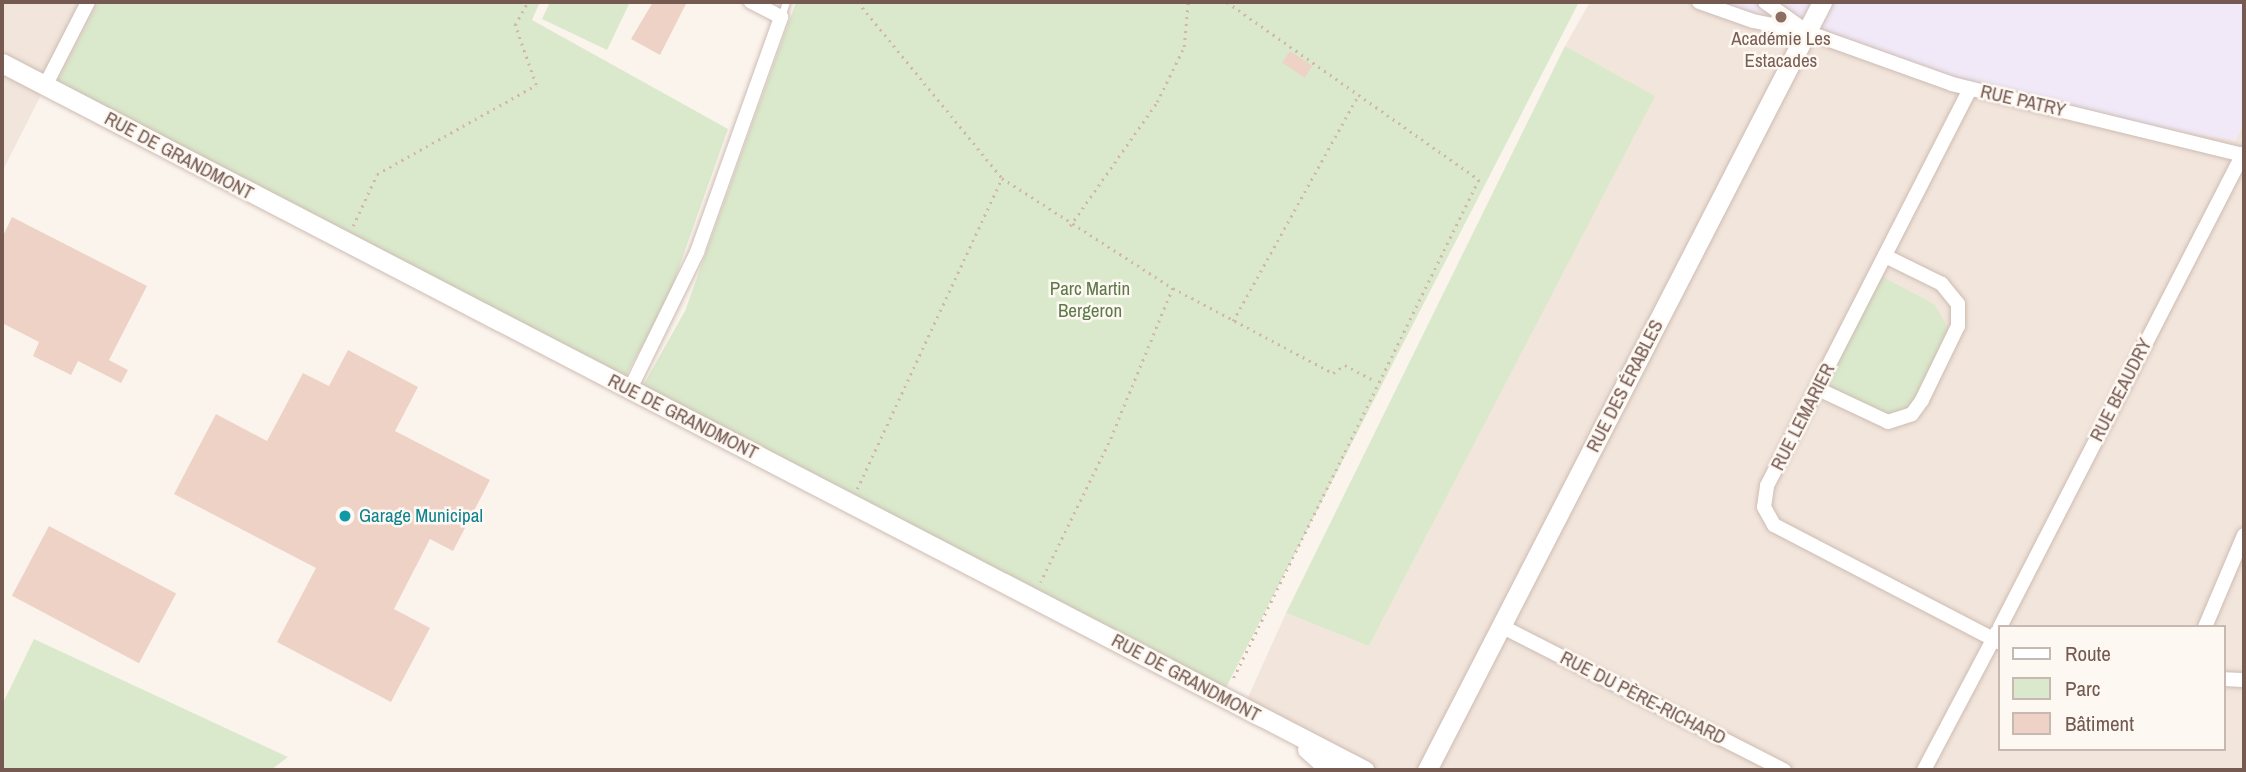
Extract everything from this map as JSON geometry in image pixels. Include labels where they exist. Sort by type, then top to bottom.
[{"type":"street","points":[[45,86],[88,2]]},
{"type":"street","points":[[630,389],[697,252],[781,17],[751,2]]},
{"type":"street","name":"RUE PATRY","points":[[1699,2],[1752,21],[1807,32],[1970,89],[2244,154]]},
{"type":"street","name":"RUE PATRY","points":[[1765,2],[1807,32]]},
{"type":"street","name":"RUE DES ÉRABLES","points":[[1427,770],[1822,2]]},
{"type":"street","name":"RUE DE GRANDMONT","points":[[2,63],[345,244],[1364,770]]},
{"type":"street","name":"RUE LEMARIER","points":[[1970,89],[1765,491],[1769,520],[1997,634]]},
{"type":"street","name":"RUE BEAUDRY","points":[[2003,625],[2244,154]]},
{"type":"street","points":[[1818,389],[1888,422],[1912,414],[1922,400],[1958,326],[1958,304],[1942,284],[1885,257]]},
{"type":"street","points":[[2205,625],[2244,535]]},
{"type":"street","name":"RUE DU PÈRE-RICHARD","points":[[1501,626],[1784,770]]},
{"type":"street","name":"RUE BEAUDRY","points":[[1924,770],[1997,636]]},
{"type":"street","points":[[2225,680],[2244,680]]},
{"type":"street","points":[[1285,730],[1329,770]]},
{"type":"lane","points":[[781,17],[786,2]]},
{"type":"path","points":[[345,244],[377,173],[536,85],[515,25],[528,2]]},
{"type":"path","points":[[858,2],[1002,178],[1070,226],[1233,321],[1333,373],[1345,365],[1375,381]]},
{"type":"path","points":[[1070,226],[1157,102],[1184,47],[1188,2]]},
{"type":"path","points":[[1224,697],[1375,381],[1479,180],[1227,2]]},
{"type":"path","points":[[1233,321],[1357,96]]},
{"type":"path","points":[[851,503],[1002,178]]},
{"type":"path","points":[[1033,598],[1109,443],[1173,288]]},
{"type":"shaded area","points":[[2,2],[137,2],[262,73],[47,83],[2,172]]},
{"type":"shaded area","points":[[1590,2],[1738,2],[2235,141],[2244,123],[2244,770],[1356,770],[1241,713],[1286,613],[1369,646],[1654,96],[1565,46]]},
{"type":"shaded area","name":"Académie Les Estacades","points":[[1715,2],[1813,2],[1797,32]]},
{"type":"shaded area","points":[[1822,2],[2244,2],[2244,123],[2235,141],[1976,96],[1805,34]]},
{"type":"green space","points":[[99,2],[540,2],[532,20],[728,129],[666,304],[619,387],[54,88]]},
{"type":"green space","points":[[550,2],[630,2],[607,50],[542,19]]},
{"type":"green space","name":"Parc Martin Bergeron","points":[[796,2],[1579,2],[1218,703],[636,398],[685,311]]},
{"type":"green space","points":[[1565,46],[1655,96],[1369,646],[1286,613]]},
{"type":"green space","points":[[1879,275],[1934,304],[1948,327],[1942,356],[1907,415],[1885,426],[1818,391]]},
{"type":"green space","points":[[34,639],[288,757],[271,770],[2,770],[2,705]]},
{"type":"building","points":[[653,2],[687,2],[660,55],[631,39]]},
{"type":"building","points":[[1290,51],[1312,66],[1305,78],[1282,63]]},
{"type":"building","points":[[12,217],[147,286],[109,360],[128,370],[121,383],[78,361],[71,375],[33,356],[39,342],[2,323],[2,238]]},
{"type":"building","name":"Garage Municipal","points":[[348,350],[418,387],[395,431],[490,480],[453,551],[430,539],[394,609],[430,628],[391,702],[277,642],[316,568],[174,494],[216,414],[267,441],[303,373],[329,386]]},
{"type":"building","points":[[49,526],[176,594],[139,663],[12,596]]},
{"type":"place","name":"Académie Les Estacades","points":[[1781,17]]},
{"type":"place","name":"Garage Municipal","points":[[345,516]]}]
